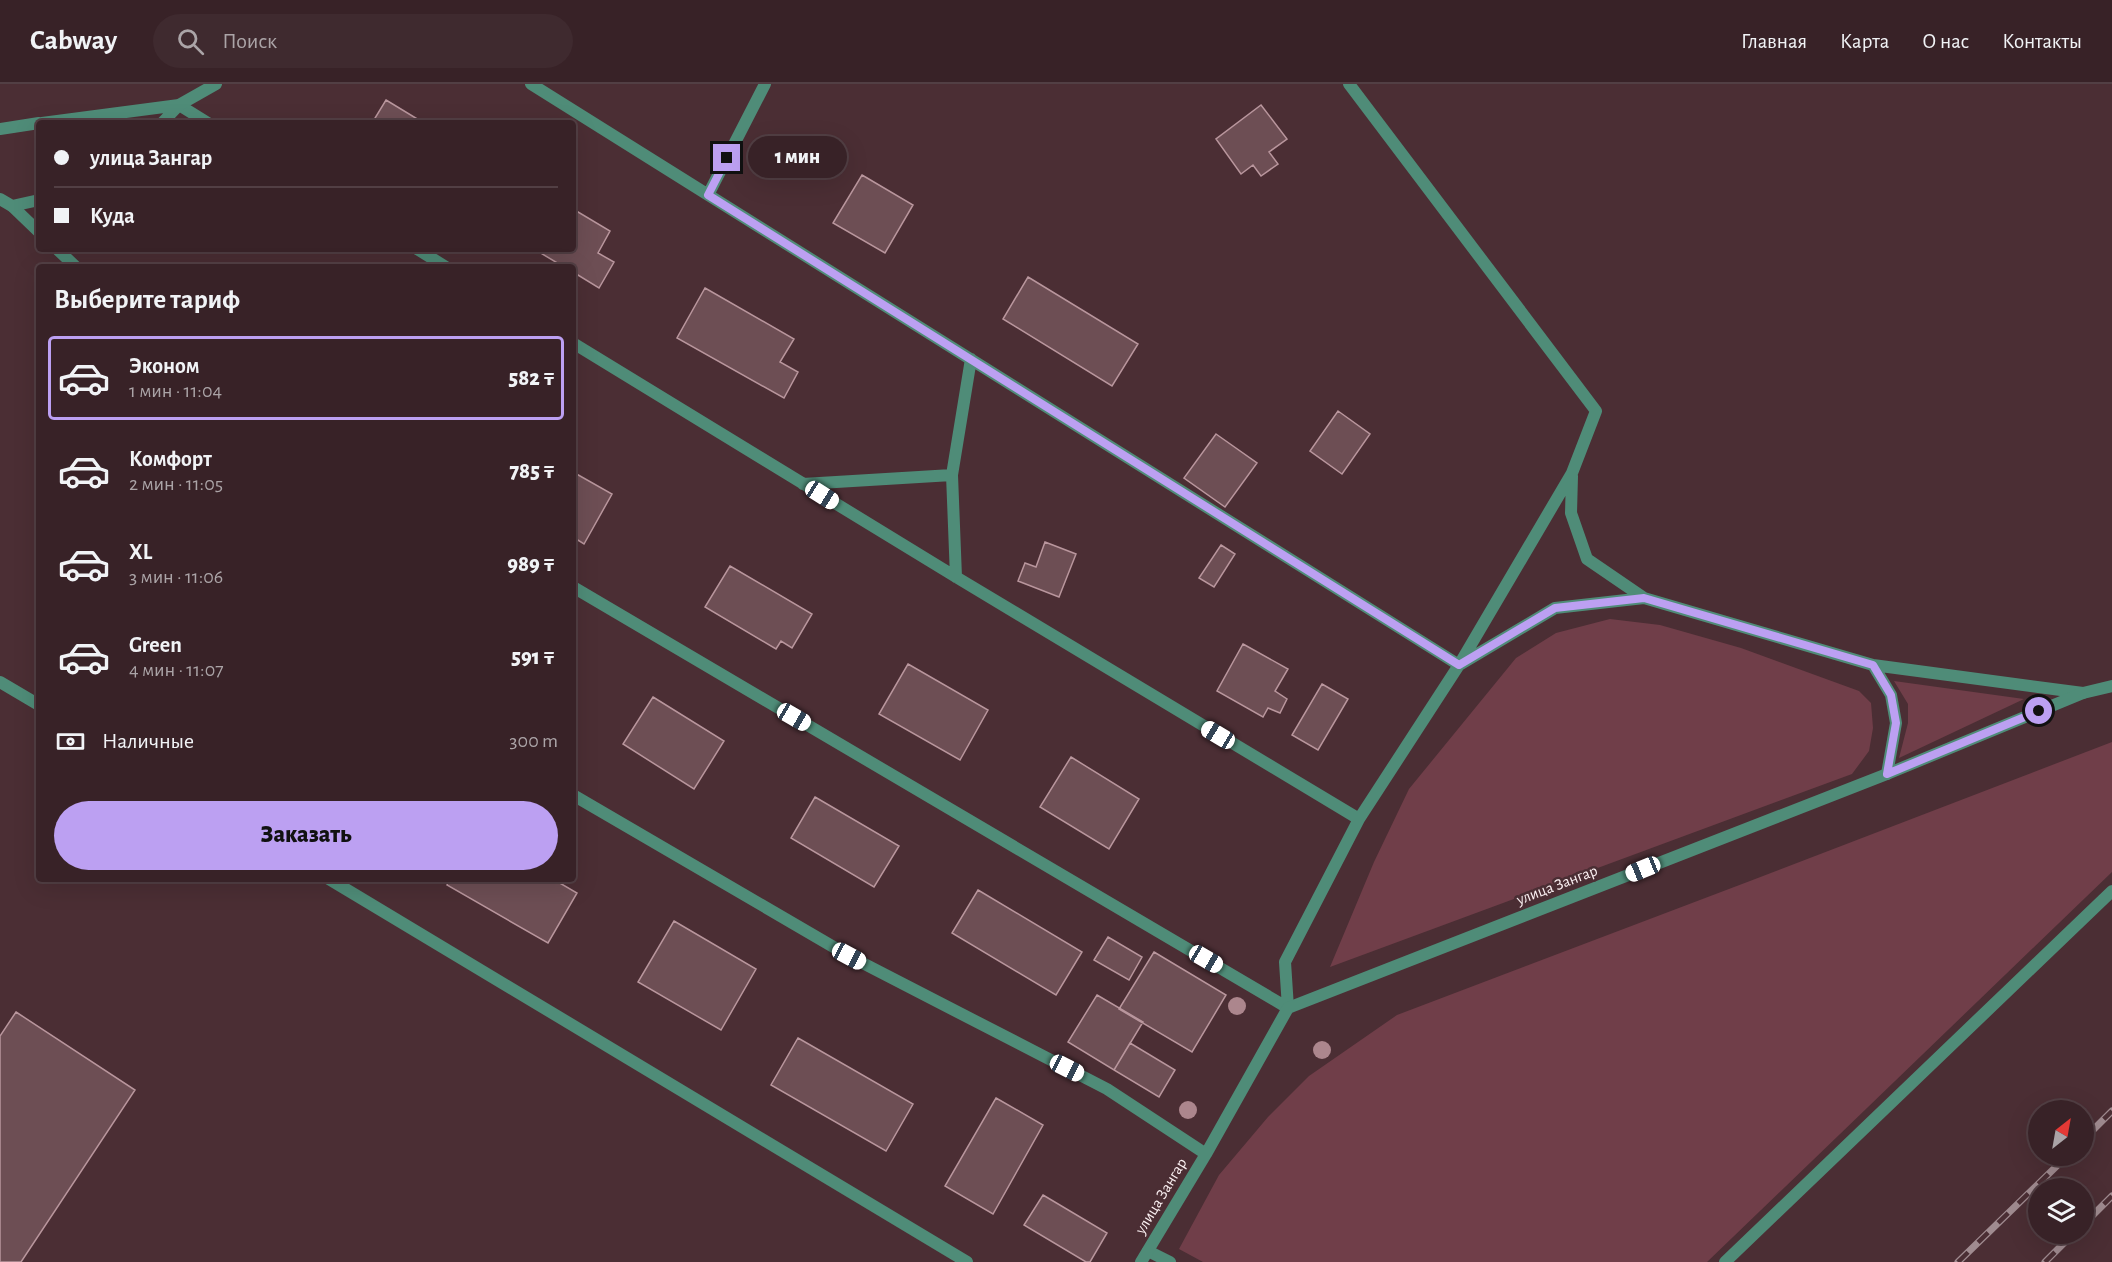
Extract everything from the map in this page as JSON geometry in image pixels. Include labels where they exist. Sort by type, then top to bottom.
[{"type":"street","points":[[165,120],[179,105],[216,84]]},
{"type":"street","points":[[531,84],[1459,665]]},
{"type":"street","points":[[708,195],[765,84]]},
{"type":"street","points":[[1288,1008],[1285,962],[1359,819],[1459,665],[1572,473],[1596,411],[1348,84]]},
{"type":"street","points":[[63,120],[179,105],[203,120]]},
{"type":"street","points":[[0,129],[36,124]]},
{"type":"street","points":[[0,199],[12,206],[36,229]]},
{"type":"street","points":[[12,206],[36,201]]},
{"type":"street","points":[[60,252],[73,264]]},
{"type":"street","points":[[422,252],[441,264]]},
{"type":"street","points":[[576,346],[1359,819]]},
{"type":"street","points":[[956,577],[952,474],[971,359]]},
{"type":"street","points":[[1572,473],[1571,513],[1587,559],[1644,598],[1873,665],[2083,693]]},
{"type":"street","points":[[803,484],[952,474]]},
{"type":"street","points":[[576,589],[1288,1008]]},
{"type":"street","points":[[1459,665],[1555,608],[1644,598]]},
{"type":"street","points":[[1873,665],[1891,695],[1896,723],[1887,774]]},
{"type":"street","points":[[0,682],[36,703]]},
{"type":"street","name":"улица Зангар","points":[[1144,1256],[1206,1154],[1288,1008],[1887,774],[2083,693],[2112,686]]},
{"type":"street","points":[[576,797],[849,956],[1107,1089],[1206,1154]]},
{"type":"street","points":[[334,882],[966,1262]]},
{"type":"street","points":[[1725,1262],[2112,891]]},
{"type":"street","points":[[1144,1256],[1170,1262]]},
{"type":"shaded area","points":[[1610,619],[1660,625],[1741,648],[1859,691],[1871,703],[1873,728],[1869,751],[1852,774],[1330,967],[1374,862],[1409,789],[1516,658],[1556,633]]},
{"type":"shaded area","points":[[1894,681],[2024,699],[1899,758],[1908,723],[1908,704]]},
{"type":"shaded area","points":[[2112,742],[2112,872],[1707,1262],[1203,1262],[1179,1249],[1219,1175],[1268,1117],[1309,1076],[1397,1015]]},
{"type":"building","points":[[386,100],[419,120],[374,120]]},
{"type":"building","points":[[1261,105],[1287,139],[1269,152],[1278,164],[1261,176],[1253,165],[1241,174],[1216,139]]},
{"type":"building","points":[[862,175],[913,205],[885,253],[833,223]]},
{"type":"building","points":[[576,211],[610,231],[598,253],[614,262],[599,288],[576,274],[576,264],[559,264],[539,252],[576,252]]},
{"type":"building","points":[[1028,277],[1138,344],[1112,386],[1003,319]]},
{"type":"building","points":[[705,288],[794,339],[780,362],[798,372],[784,398],[677,338]]},
{"type":"building","points":[[1338,411],[1370,434],[1342,474],[1310,451]]},
{"type":"building","points":[[1216,434],[1257,463],[1225,507],[1184,478]]},
{"type":"building","points":[[576,474],[612,494],[584,544],[576,539]]},
{"type":"building","points":[[1045,542],[1076,554],[1059,597],[1018,581],[1025,563],[1036,567]]},
{"type":"building","points":[[1221,545],[1235,554],[1214,587],[1199,578]]},
{"type":"building","points":[[730,566],[812,614],[792,648],[781,641],[776,649],[705,607]]},
{"type":"building","points":[[1243,644],[1288,669],[1275,691],[1287,699],[1280,713],[1268,708],[1263,717],[1217,691]]},
{"type":"building","points":[[908,664],[988,710],[960,760],[879,714]]},
{"type":"building","points":[[1322,684],[1348,699],[1318,750],[1292,735]]},
{"type":"building","points":[[653,697],[724,741],[694,789],[623,744]]},
{"type":"building","points":[[1071,757],[1139,799],[1109,849],[1040,807]]},
{"type":"building","points":[[815,797],[899,846],[874,887],[791,838]]},
{"type":"building","points":[[448,882],[558,882],[577,893],[548,943],[447,885]]},
{"type":"building","points":[[978,890],[1082,952],[1056,995],[952,933]]},
{"type":"building","points":[[674,921],[756,969],[721,1030],[638,982]]},
{"type":"building","points":[[1108,937],[1142,957],[1129,980],[1094,960]]},
{"type":"building","points":[[1154,952],[1226,995],[1192,1052],[1119,1009]]},
{"type":"building","points":[[1097,995],[1143,1022],[1114,1070],[1068,1042]]},
{"type":"building","points":[[16,1012],[135,1090],[21,1262],[0,1262],[0,1036]]},
{"type":"building","points":[[798,1038],[913,1104],[886,1151],[771,1085]]},
{"type":"building","points":[[1130,1043],[1175,1070],[1159,1097],[1114,1070]]},
{"type":"building","points":[[996,1098],[1043,1125],[993,1214],[945,1186]]},
{"type":"building","points":[[1043,1195],[1107,1233],[1090,1262],[1086,1262],[1024,1225]]},
{"type":"railway","points":[[2094,1129],[2112,1111]]},
{"type":"railway","points":[[1958,1262],[2057,1166]]},
{"type":"railway","points":[[2094,1214],[2112,1196]]},
{"type":"railway","points":[[2045,1262],[2063,1244]]},
{"type":"route","points":[[727,158],[708,195],[1459,665],[1555,608],[1644,598],[1873,665],[1891,695],[1896,723],[1887,774],[2039,711]]}]
